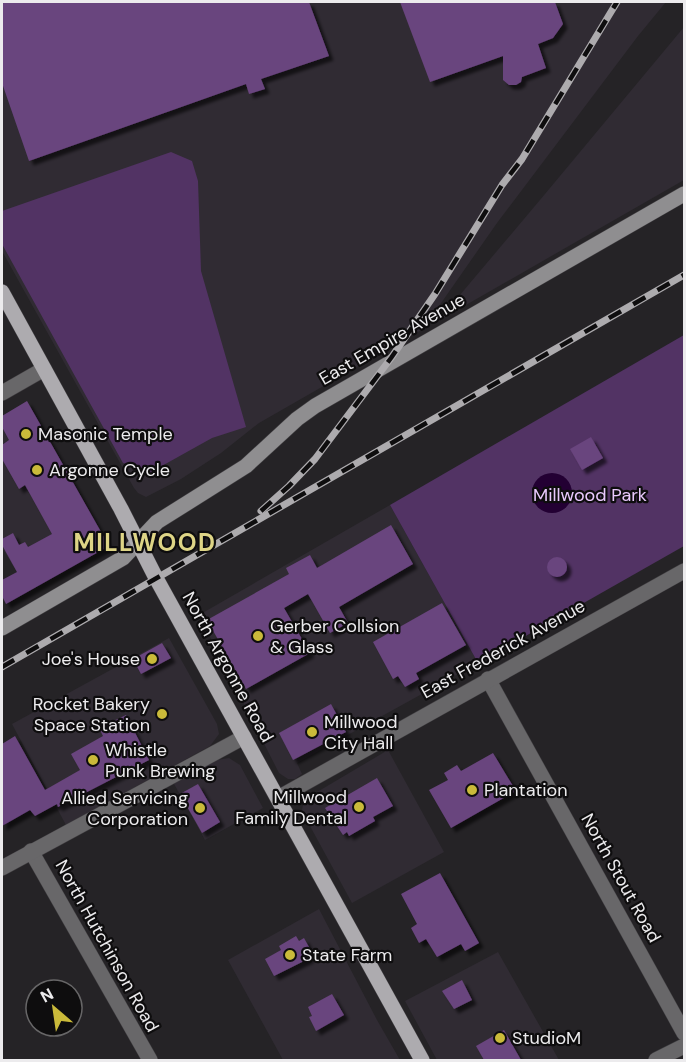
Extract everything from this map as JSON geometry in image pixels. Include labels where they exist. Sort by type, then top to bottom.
[{"type":"main road","name":"North Argonne Road","points":[[2,292],[422,1060]]},
{"type":"street","name":"East Empire Avenue","points":[[2,628],[119,561],[157,522],[246,466],[297,419],[315,406],[684,194]]},
{"type":"street","points":[[2,393],[45,369]]},
{"type":"street","name":"East Frederick Avenue","points":[[278,798],[684,571]]},
{"type":"street","name":"North Stout Road","points":[[488,679],[684,1033]]},
{"type":"street","points":[[2,868],[244,736]]},
{"type":"street","name":"North Hutchinson Road","points":[[31,851],[150,1060]]},
{"type":"street","points":[[656,1060],[684,1046]]},
{"type":"shaded area","points":[[2,2],[666,2],[497,223],[423,329],[259,423],[221,453],[181,479],[146,497],[134,488],[2,251]]},
{"type":"shaded area","points":[[684,27],[684,180],[438,321],[545,194]]},
{"type":"shaded area","points":[[27,401],[109,546],[28,591],[2,549],[2,416]]},
{"type":"shaded area","points":[[552,473],[560,474],[566,479],[571,485],[571,501],[566,507],[560,512],[552,513],[544,512],[538,507],[533,501],[532,493],[533,485],[538,479],[544,474]]},
{"type":"shaded area","points":[[390,505],[478,663],[297,763],[302,774],[295,779],[288,779],[279,773],[199,615]]},
{"type":"shaded area","points":[[169,638],[217,724],[219,734],[210,746],[66,825],[12,724]]},
{"type":"shaded area","points":[[388,750],[444,852],[352,903],[304,815],[303,805],[307,798]]},
{"type":"shaded area","points":[[229,758],[240,765],[263,808],[205,840],[173,782],[216,760]]},
{"type":"shaded area","points":[[319,909],[400,1060],[283,1060],[228,960]]},
{"type":"shaded area","points":[[498,952],[559,1060],[437,1060],[405,1001]]},
{"type":"green space","points":[[171,152],[192,161],[198,181],[201,271],[246,427],[212,438],[151,472],[123,463],[2,244],[2,211]]},
{"type":"green space","name":"Millwood Park","points":[[684,335],[684,546],[478,663],[390,505]]},
{"type":"building","points":[[2,2],[309,2],[329,56],[261,79],[265,89],[249,94],[246,84],[29,161],[2,83]]},
{"type":"building","points":[[400,2],[555,2],[563,24],[553,38],[538,44],[546,68],[522,77],[521,82],[516,85],[509,85],[503,80],[503,56],[430,82]]},
{"type":"building","points":[[27,401],[109,546],[6,604],[2,596],[2,580],[17,572],[2,545],[2,539],[13,533],[19,545],[25,542],[28,547],[52,534],[25,485],[19,489],[2,459],[2,445],[9,440],[2,427],[2,416]]},
{"type":"building","points":[[591,437],[603,458],[582,470],[570,449]]},
{"type":"building","points":[[391,525],[413,564],[339,607],[348,623],[330,633],[308,594],[284,608],[310,653],[246,689],[207,620],[289,574],[286,568],[310,555],[317,568]]},
{"type":"building","points":[[553,557],[561,557],[567,563],[567,571],[561,577],[553,577],[547,571],[547,563]]},
{"type":"building","points":[[442,603],[466,645],[416,673],[419,679],[405,687],[398,676],[393,679],[373,642]]},
{"type":"building","name":"Joe's House","points":[[162,643],[171,658],[141,674],[133,659]]},
{"type":"building","name":"Millwood City Hall","points":[[331,704],[346,732],[293,760],[279,733]]},
{"type":"building","points":[[126,715],[149,760],[58,807],[57,804],[35,816],[30,810],[2,826],[2,744],[15,736],[45,790],[80,770],[71,754],[103,736],[99,728]]},
{"type":"building","name":"Plantation","points":[[493,753],[516,791],[451,828],[429,790],[448,780],[444,773],[457,765],[461,771]]},
{"type":"building","name":"Millwood Family Dental","points":[[377,778],[393,806],[373,817],[375,821],[349,836],[347,832],[343,835],[325,808]]},
{"type":"building","name":"Allied Servicing Corporation","points":[[198,784],[220,822],[202,833],[180,794]]},
{"type":"building","points":[[440,873],[479,943],[465,951],[461,944],[437,957],[426,939],[419,943],[411,928],[417,924],[401,894]]},
{"type":"building","name":"State Farm","points":[[296,936],[299,941],[304,938],[310,949],[306,952],[310,958],[274,976],[265,959],[281,950],[279,946]]},
{"type":"building","points":[[462,980],[472,1000],[454,1009],[442,991]]},
{"type":"building","points":[[332,994],[344,1015],[316,1031],[309,1017],[312,1016],[308,1007]]},
{"type":"building","name":"StudioM","points":[[504,1030],[521,1060],[484,1060],[476,1046]]},
{"type":"railway","points":[[261,511],[315,459],[391,358],[435,294],[502,185],[522,159],[617,2]]},
{"type":"railway","points":[[2,667],[684,275]]},
{"type":"place","name":"Masonic Temple","points":[[26,434]]},
{"type":"place","name":"Argonne Cycle","points":[[37,470]]},
{"type":"place","name":"Gerber Collsion & Glass","points":[[258,636]]},
{"type":"place","name":"Joe's House","points":[[152,659]]},
{"type":"place","name":"Rocket Bakery Space Station","points":[[162,714]]},
{"type":"place","name":"Millwood City Hall","points":[[312,732]]},
{"type":"place","name":"Whistle Punk Brewing","points":[[93,760]]},
{"type":"place","name":"Plantation","points":[[472,790]]},
{"type":"place","name":"Millwood Family Dental","points":[[359,807]]},
{"type":"place","name":"Allied Servicing Corporation","points":[[200,808]]},
{"type":"place","name":"State Farm","points":[[290,955]]},
{"type":"place","name":"StudioM","points":[[500,1038]]},
{"type":"district","name":"MILLWOOD","points":[[145,542]]}]
